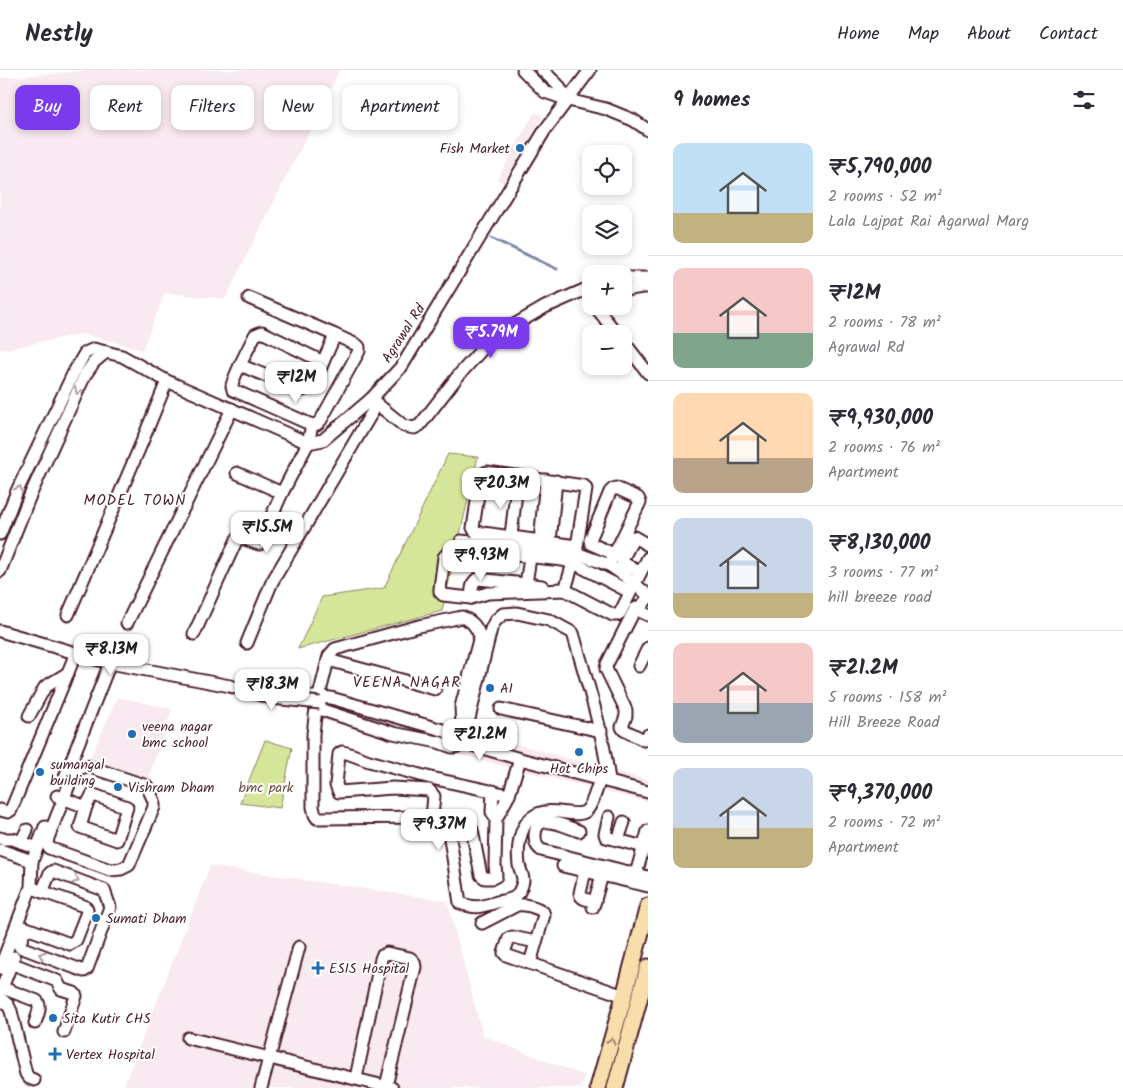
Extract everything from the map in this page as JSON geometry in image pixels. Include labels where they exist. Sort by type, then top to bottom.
[{"type":"main road","points":[[598,1088],[648,906]]},
{"type":"main road","points":[[615,1088],[648,968]]},
{"type":"street","points":[[523,70],[545,92],[612,111],[634,120],[648,130]]},
{"type":"street","points":[[542,70],[557,84],[568,100]]},
{"type":"street","name":"Agrawal Rd","points":[[308,444],[323,440],[374,401],[402,366],[546,130],[590,70]]},
{"type":"street","points":[[543,89],[553,80]]},
{"type":"street","points":[[632,278],[648,278]]},
{"type":"street","points":[[632,289],[648,287]]},
{"type":"street","points":[[246,643],[272,582],[374,401],[404,426],[414,428],[420,426],[458,376],[484,347],[514,324],[545,307],[582,291]]},
{"type":"street","points":[[249,298],[357,344],[359,351],[317,424],[312,425],[233,390],[232,385],[255,334],[262,332],[323,362]]},
{"type":"street","points":[[602,315],[610,325]]},
{"type":"street","points":[[240,365],[300,390],[305,390],[310,387],[335,335]]},
{"type":"street","points":[[0,534],[17,491],[74,372],[85,353],[94,349],[122,356],[167,381],[308,444]]},
{"type":"street","points":[[0,571],[29,498],[85,375],[94,362],[106,352]]},
{"type":"street","points":[[632,352],[648,373]]},
{"type":"street","points":[[68,614],[167,381]]},
{"type":"street","points":[[127,623],[232,409]]},
{"type":"street","points":[[194,634],[238,539],[243,538],[259,544],[308,444],[312,425]]},
{"type":"street","points":[[565,590],[576,554],[585,487],[514,475],[487,472],[482,475],[474,528],[476,532],[576,554],[640,573]]},
{"type":"street","points":[[237,473],[282,494]]},
{"type":"street","points":[[508,540],[514,475]]},
{"type":"street","points":[[526,584],[540,547],[551,480]]},
{"type":"street","points":[[609,565],[640,502],[638,498],[616,488],[610,492],[590,540],[591,544],[614,554]]},
{"type":"street","points":[[633,588],[628,571],[622,560],[632,538],[648,545]]},
{"type":"street","points":[[464,544],[508,540]]},
{"type":"street","points":[[464,544],[540,547]]},
{"type":"street","points":[[464,544],[465,554],[448,554],[444,557],[440,592],[443,596],[470,598],[488,593],[565,590]]},
{"type":"street","points":[[576,554],[648,597],[636,609],[606,669],[626,710],[622,728],[644,740],[648,735]]},
{"type":"street","points":[[470,598],[475,580],[526,584],[565,590],[613,615],[617,615],[620,613],[648,558]]},
{"type":"street","points":[[636,609],[648,615]]},
{"type":"street","points":[[447,819],[460,903],[472,907],[483,907],[515,897],[519,892],[523,880],[519,865],[519,843],[526,825],[532,817],[545,811],[580,814],[591,805],[604,780],[606,755],[573,633],[550,620],[517,613],[503,614],[495,621],[491,629],[464,743]]},
{"type":"street","points":[[464,743],[461,707],[480,636],[473,622],[462,617],[428,623],[335,649],[328,660],[312,734],[313,807],[315,815],[317,818],[432,817],[462,823],[472,830],[481,875],[485,878],[492,878],[496,876],[496,819],[509,795],[520,759]]},
{"type":"street","points":[[0,631],[110,663],[230,686],[272,698],[318,703]]},
{"type":"street","points":[[639,666],[648,648]]},
{"type":"street","points":[[0,810],[8,812],[11,810],[76,653]]},
{"type":"street","points":[[328,660],[435,688]]},
{"type":"street","points":[[36,889],[32,861],[60,797],[110,663]]},
{"type":"street","points":[[29,716],[45,687],[68,673]]},
{"type":"street","points":[[267,691],[303,697],[318,703],[520,759],[648,792]]},
{"type":"street","points":[[500,709],[601,731]]},
{"type":"street","points":[[430,784],[340,792],[336,785],[339,754],[342,752],[347,753],[430,784],[509,795]]},
{"type":"street","points":[[87,766],[147,786],[154,801],[154,807],[129,865],[121,869],[110,870],[49,848],[47,844],[48,838],[60,797],[75,770],[87,766]]},
{"type":"street","points":[[430,784],[434,796],[432,817]]},
{"type":"street","points":[[493,792],[492,812],[496,819]]},
{"type":"street","points":[[92,795],[127,807],[117,840],[80,827],[86,807],[92,795]]},
{"type":"street","points":[[60,797],[86,807]]},
{"type":"street","points":[[609,816],[606,837],[646,847]]},
{"type":"street","points":[[579,831],[545,821],[539,824],[535,830],[535,840],[541,850],[648,878]]},
{"type":"street","points":[[618,840],[624,822]]},
{"type":"street","points":[[22,842],[27,830]]},
{"type":"street","points":[[636,874],[646,847],[648,831]]},
{"type":"street","points":[[0,838],[13,839],[37,848]]},
{"type":"street","points":[[475,846],[495,845]]},
{"type":"street","points":[[0,850],[32,861]]},
{"type":"street","points":[[563,866],[648,886]]},
{"type":"street","points":[[21,927],[20,946],[84,971],[87,969],[110,907],[104,890],[53,871],[36,889],[7,962],[1,991],[11,1011],[26,1074],[34,1080]]},
{"type":"street","points":[[585,871],[580,896],[594,905],[602,875]]},
{"type":"street","points":[[21,927],[70,944],[76,940],[87,912],[84,906],[36,889]]},
{"type":"street","points":[[482,923],[522,904],[543,912],[544,915],[530,963]]},
{"type":"street","points":[[536,942],[509,938],[505,951],[506,955],[624,996]]},
{"type":"street","points":[[261,1088],[299,947]]},
{"type":"street","points":[[188,1038],[390,1087],[415,967],[414,962],[410,958],[387,953],[382,956],[356,1078]]},
{"type":"street","points":[[7,962],[57,981],[61,989],[74,993],[76,996],[64,1032]]},
{"type":"street","points":[[1,991],[39,1003],[40,1006],[35,1023]]},
{"type":"shaded area","points":[[94,70],[340,70],[332,86],[264,85],[264,130],[310,130],[225,299],[165,293],[142,350],[83,334],[0,350],[0,78]]},
{"type":"shaded area","name":"Fish Market","points":[[535,112],[543,116],[504,183],[497,180]]},
{"type":"shaded area","points":[[334,694],[648,780],[648,802],[325,721]]},
{"type":"shaded area","name":"veena nagar bmc school","points":[[118,697],[172,709],[148,779],[89,760]]},
{"type":"shaded area","name":"ESIS Hospital","points":[[210,866],[447,901],[483,1036],[585,1076],[581,1088],[123,1088]]},
{"type":"green space","points":[[448,454],[478,457],[442,611],[298,649],[322,597],[384,588]]},
{"type":"green space","name":"bmc park","points":[[265,740],[292,748],[280,808],[240,803]]},
{"type":"waterway","points":[[491,238],[557,269]]},
{"type":"place","name":"Fish Market","points":[[520,148]]},
{"type":"place","name":"A1","points":[[490,688]]},
{"type":"place","name":"veena nagar bmc school","points":[[132,734]]},
{"type":"place","name":"Hot Chips","points":[[579,752]]},
{"type":"place","name":"sumangal building","points":[[40,772]]},
{"type":"place","name":"Vishram Dham","points":[[118,787]]},
{"type":"place","name":"Sumati Dham","points":[[96,918]]},
{"type":"place","name":"ESIS Hospital","points":[[318,968]]},
{"type":"place","name":"Sita Kutir CHS","points":[[53,1018]]},
{"type":"place","name":"Vertex Hospital","points":[[55,1054]]},
{"type":"district","name":"MODEL TOWN","points":[[135,500]]},
{"type":"district","name":"VEENA NAGAR","points":[[407,682]]}]
